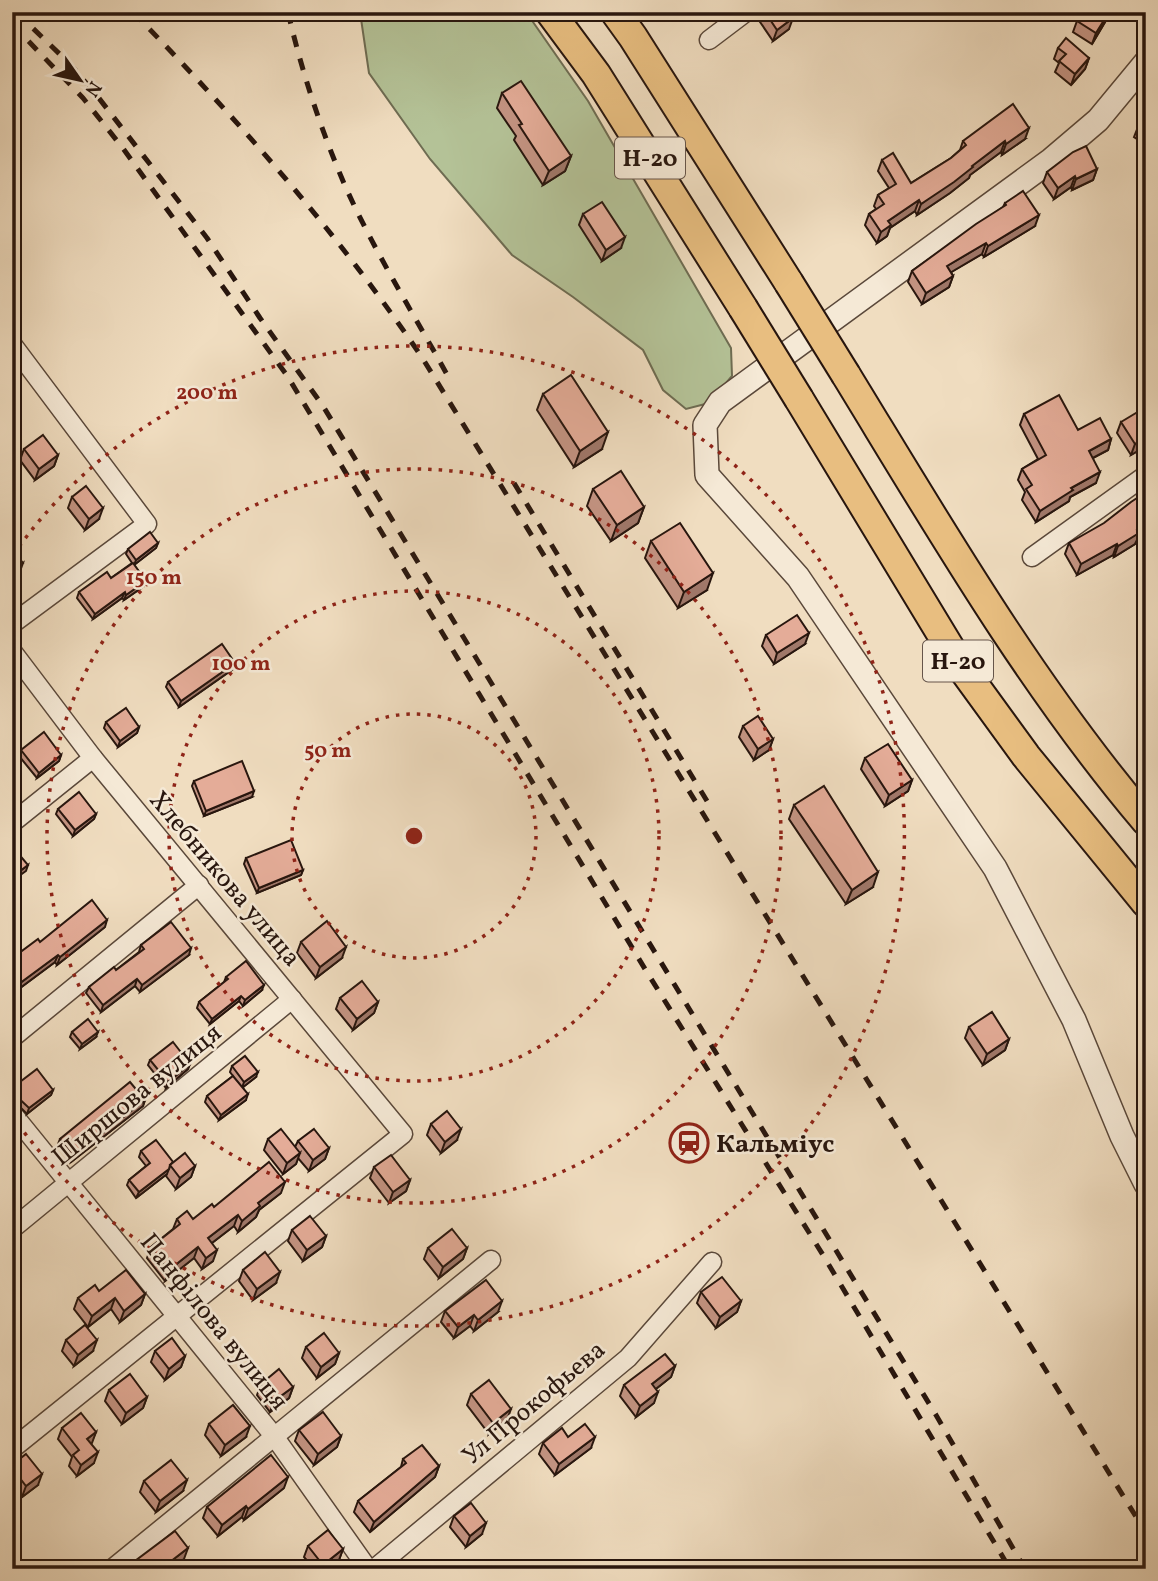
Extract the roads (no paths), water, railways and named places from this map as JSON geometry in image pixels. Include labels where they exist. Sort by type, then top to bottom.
[{"type":"main road","name":"Н-20","points":[[551,12],[617,106],[962,668],[1026,756],[1146,903]]},
{"type":"main road","name":"Н-20","points":[[615,12],[789,283],[949,543],[1067,723],[1146,821]]},
{"type":"street","points":[[709,40],[746,12]]},
{"type":"street","points":[[1146,62],[1098,120],[1051,160],[720,402],[705,425],[707,475],[797,577],[995,868],[1074,1020],[1122,1136],[1146,1184]]},
{"type":"street","points":[[12,344],[147,524],[12,624]]},
{"type":"street","points":[[1032,557],[1146,475]]},
{"type":"street","name":"Хлебникова улица","points":[[12,651],[93,758],[403,1134],[177,1316]]},
{"type":"street","points":[[12,823],[93,758]]},
{"type":"street","points":[[12,1038],[199,885]]},
{"type":"street","name":"Ширшова вулиця","points":[[12,1230],[292,999]]},
{"type":"street","name":"Панфілова вулиця","points":[[12,1113],[274,1436],[368,1569]]},
{"type":"street","points":[[112,1569],[491,1260]]},
{"type":"street","name":"Ул Прокофьева","points":[[374,1569],[628,1358],[712,1262]]},
{"type":"street","points":[[12,1449],[177,1316]]},
{"type":"railway","points":[[16,12],[71,65],[98,97],[207,238],[323,406],[936,1415],[1025,1569]]},
{"type":"railway","points":[[133,12],[211,94],[286,179],[357,267],[423,359],[1146,1533]]},
{"type":"railway","points":[[288,12],[312,98],[343,181],[381,257],[450,380]]},
{"type":"railway","points":[[12,24],[83,98],[122,147],[288,377],[645,969],[823,1255],[1010,1569]]},
{"type":"railway","points":[[514,483],[707,801]]},
{"type":"place","name":"Кальміус","points":[[689,1143]]}]
